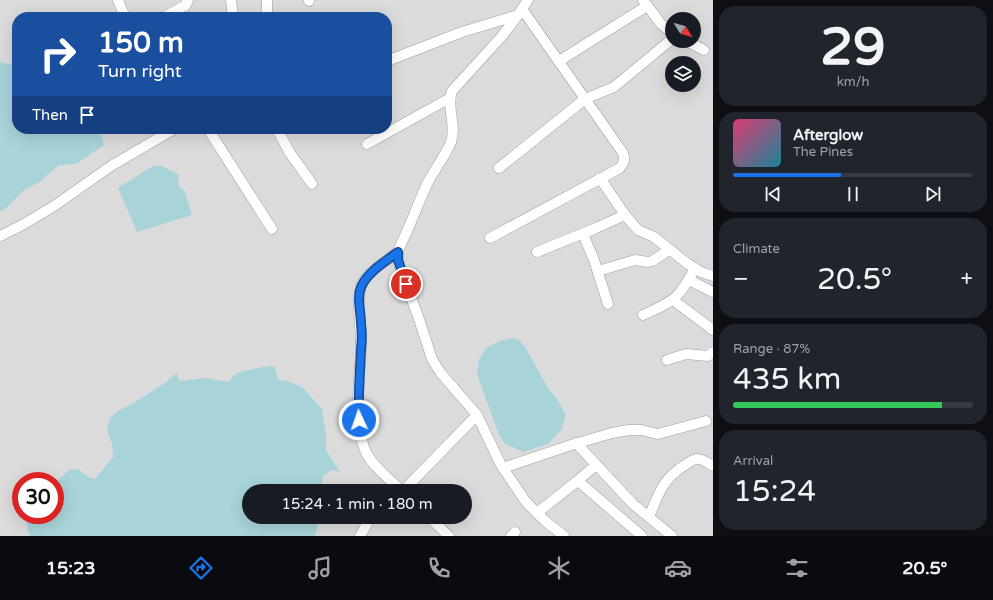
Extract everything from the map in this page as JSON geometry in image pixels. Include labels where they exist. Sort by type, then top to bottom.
[{"type":"street","points":[[118,0],[123,12]]},
{"type":"street","points":[[177,12],[186,5],[188,0]]},
{"type":"street","points":[[231,0],[232,12]]},
{"type":"street","points":[[267,0],[267,12]]},
{"type":"street","points":[[528,0],[493,46],[456,86],[450,98],[453,134],[450,143],[427,184],[398,252],[398,260],[432,359],[440,372],[477,415],[503,468],[526,502],[536,513],[564,536]]},
{"type":"street","points":[[559,61],[645,3],[665,27]]},
{"type":"street","points":[[392,59],[462,32],[520,12]]},
{"type":"street","points":[[490,238],[620,168],[624,158],[623,153],[559,61],[520,12]]},
{"type":"street","points":[[499,168],[585,99],[614,87],[665,45]]},
{"type":"street","points":[[700,48],[704,50]]},
{"type":"street","points":[[392,130],[450,98]]},
{"type":"street","points":[[0,236],[54,206],[111,166],[165,134]]},
{"type":"street","points":[[211,134],[272,229]]},
{"type":"street","points":[[280,134],[290,153],[312,184]]},
{"type":"street","points":[[367,144],[385,134]]},
{"type":"street","points":[[600,178],[625,215],[638,230],[654,237],[669,250],[695,268],[713,276]]},
{"type":"street","points":[[537,252],[583,234],[625,215]]},
{"type":"street","points":[[583,234],[598,271],[608,304]]},
{"type":"street","points":[[598,271],[635,260],[652,262],[669,250]]},
{"type":"street","points":[[393,484],[365,451],[360,432],[358,395],[361,324],[359,301],[360,291],[370,274],[398,252]]},
{"type":"street","points":[[643,314],[667,304],[680,294],[695,268]]},
{"type":"street","points":[[688,280],[713,292]]},
{"type":"street","points":[[673,300],[713,330]]},
{"type":"street","points":[[667,360],[686,354],[708,356],[713,352]]},
{"type":"street","points":[[405,484],[477,415]]},
{"type":"street","points":[[503,468],[576,443],[612,433],[629,430],[641,430],[658,434],[706,421]]},
{"type":"street","points":[[576,443],[633,504],[672,536]]},
{"type":"street","points":[[649,517],[664,483],[678,469],[696,459],[700,459],[713,466]]},
{"type":"street","points":[[536,513],[578,481],[596,465]]},
{"type":"street","points":[[578,481],[642,536]]},
{"type":"street","points":[[360,536],[367,524]]},
{"type":"street","points":[[436,524],[449,536]]},
{"type":"shaded area","points":[[0,0],[713,0],[713,536],[0,536]]},
{"type":"water","points":[[0,62],[12,65],[12,134],[101,134],[104,145],[76,164],[59,165],[38,183],[25,189],[3,211],[0,211]]},
{"type":"water","points":[[153,166],[162,166],[179,175],[178,183],[180,188],[184,189],[192,215],[137,232],[118,188]]},
{"type":"water","points":[[512,338],[519,340],[525,347],[548,388],[557,399],[566,415],[561,430],[548,444],[523,452],[505,444],[499,435],[477,374],[479,360],[486,348],[500,341]]},
{"type":"water","points":[[269,366],[275,367],[278,380],[287,381],[302,387],[322,409],[326,435],[326,450],[340,472],[332,470],[322,477],[322,484],[242,484],[242,524],[318,524],[315,536],[31,536],[28,532],[27,524],[64,524],[64,475],[69,470],[78,469],[88,477],[95,479],[113,457],[112,443],[107,430],[110,418],[118,411],[165,383],[177,373],[179,381],[206,378],[229,382],[234,376],[247,370]]},
{"type":"route","points":[[359,420],[358,395],[361,349],[360,291],[370,274],[398,252],[398,260],[406,284]]}]
